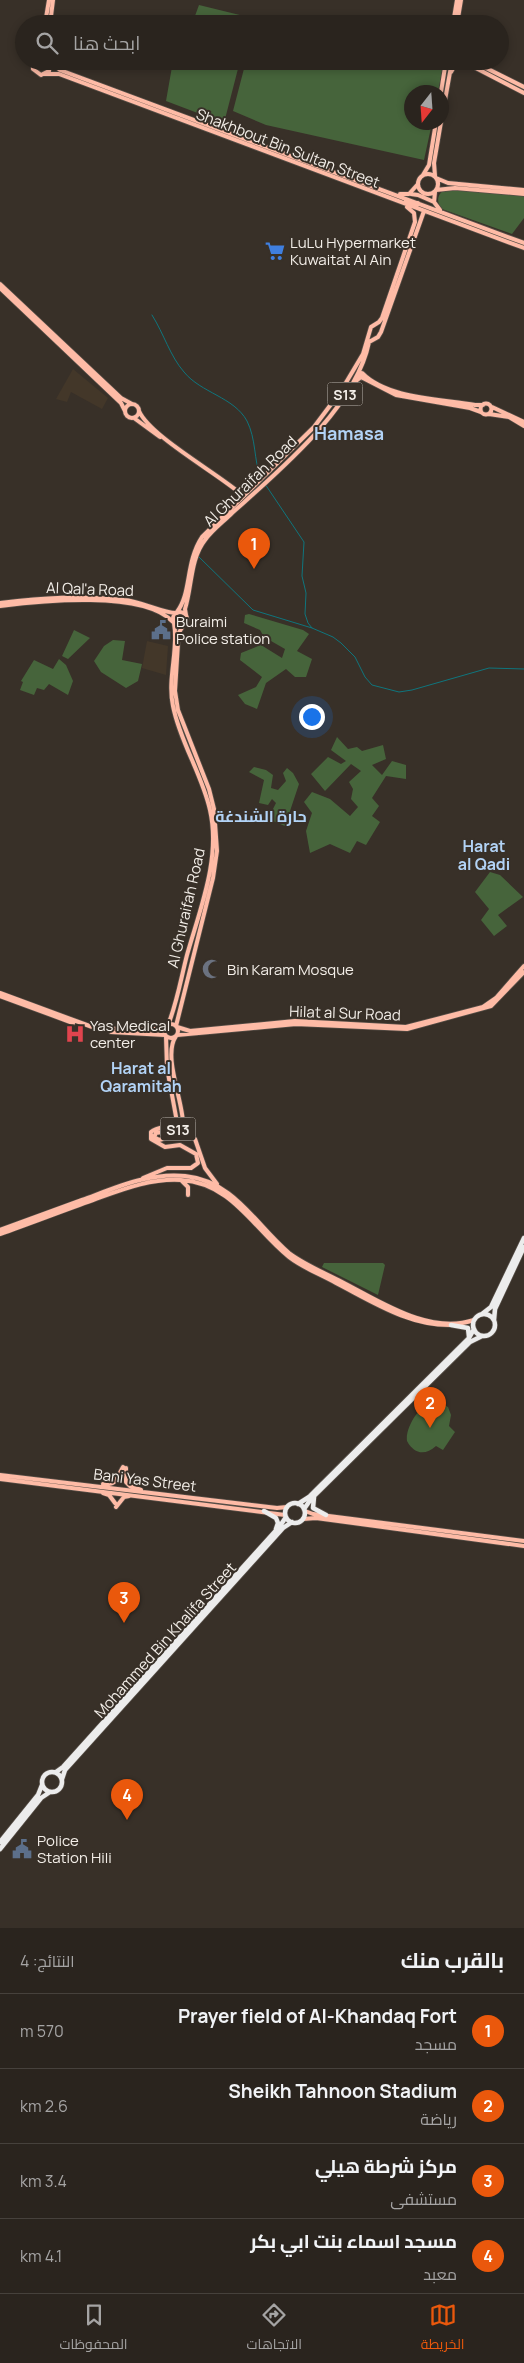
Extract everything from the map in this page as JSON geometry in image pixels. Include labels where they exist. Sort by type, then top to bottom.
[{"type":"highway","points":[[298,1504],[309,1497],[469,1338],[474,1320],[491,1307],[524,1238]]},
{"type":"highway","points":[[304,1510],[298,1504],[292,1503],[287,1507],[286,1516],[292,1522],[299,1522],[303,1519],[304,1510],[314,1497],[470,1342],[482,1336],[489,1336],[495,1331],[494,1312],[524,1247]]},
{"type":"highway","points":[[482,1314],[489,1315],[494,1320]]},
{"type":"highway","points":[[451,1325],[468,1328],[470,1332],[469,1338]]},
{"type":"highway","points":[[473,1329],[482,1336]]},
{"type":"highway","points":[[314,1497],[313,1508],[326,1515]]},
{"type":"highway","points":[[264,1511],[277,1520],[275,1532]]},
{"type":"highway","name":"Mohammed Bin Khalifa Street","points":[[56,1772],[63,1767],[275,1532],[286,1516]]},
{"type":"highway","name":"Mohammed Bin Khalifa Street","points":[[62,1779],[65,1770],[283,1528],[292,1522]]},
{"type":"highway","points":[[0,1842],[38,1795],[44,1775],[56,1772],[62,1779],[62,1785],[58,1790],[50,1792],[41,1798],[0,1849]]},
{"type":"highway","points":[[42,1785],[50,1792]]},
{"type":"main road","points":[[46,15],[49,0]]},
{"type":"main road","points":[[51,15],[53,0]]},
{"type":"main road","points":[[454,15],[457,0]]},
{"type":"main road","points":[[458,15],[461,0]]},
{"type":"main road","points":[[35,70],[35,72],[44,74],[49,70]]},
{"type":"main road","name":"Shakhbout Bin Sultan Street","points":[[60,70],[524,243]]},
{"type":"main road","points":[[443,85],[446,70]]},
{"type":"main road","points":[[447,85],[448,70]]},
{"type":"main road","points":[[448,81],[454,70]]},
{"type":"main road","points":[[477,70],[524,93]]},
{"type":"main road","points":[[490,70],[524,87]]},
{"type":"main road","name":"Shakhbout Bin Sultan Street","points":[[44,74],[59,74],[524,248]]},
{"type":"main road","points":[[409,194],[429,164],[435,130]]},
{"type":"main road","points":[[440,130],[434,163],[435,177],[438,184],[435,190],[434,202],[437,208],[446,214]]},
{"type":"main road","points":[[422,176],[429,174],[448,183],[524,190]]},
{"type":"main road","points":[[418,182],[423,192],[428,194],[435,190],[455,188],[524,194]]},
{"type":"main road","points":[[370,186],[401,195],[418,194],[434,202]]},
{"type":"main road","points":[[396,201],[417,205],[418,203]]},
{"type":"main road","points":[[392,295],[409,257],[416,215],[412,210],[396,201]]},
{"type":"main road","points":[[420,224],[424,211]]},
{"type":"main road","points":[[392,295],[402,262],[420,224],[428,214],[441,218]]},
{"type":"main road","points":[[0,284],[121,398],[136,405],[147,424],[241,494],[248,492]]},
{"type":"main road","points":[[0,288],[121,403],[127,416],[134,418],[234,490],[240,496],[238,501]]},
{"type":"main road","name":"Al Ghuraifah Road","points":[[359,376],[368,332],[371,327],[382,320],[392,295]]},
{"type":"main road","name":"Al Ghuraifah Road","points":[[268,476],[314,427],[346,383],[359,376],[369,342],[379,336],[392,295]]},
{"type":"main road","points":[[346,383],[343,391],[346,393],[359,376]]},
{"type":"main road","points":[[359,376],[396,392],[483,405],[486,403],[524,424]]},
{"type":"main road","points":[[359,376],[381,390],[396,395],[470,408],[489,414],[509,417],[524,424]]},
{"type":"main road","name":"Al Ghuraifah Road","points":[[186,615],[185,609],[194,563],[201,547],[210,534],[257,486],[321,427],[346,393]]},
{"type":"main road","points":[[125,411],[127,406],[132,404]]},
{"type":"main road","points":[[481,412],[483,405]]},
{"type":"main road","points":[[489,414],[492,407]]},
{"type":"main road","points":[[134,418],[139,411]]},
{"type":"main road","name":"Al Ghuraifah Road","points":[[177,613],[184,601],[190,561],[197,544],[207,531],[238,501],[257,486]]},
{"type":"main road","name":"Al Qal'a Road","points":[[0,604],[69,597],[123,600],[146,604],[169,613],[177,613]]},
{"type":"main road","name":"Al Qal'a Road","points":[[0,604],[44,601],[113,602],[151,609],[164,614],[173,622]]},
{"type":"main road","points":[[146,604],[171,611],[178,608],[184,601]]},
{"type":"main road","points":[[177,613],[186,615]]},
{"type":"main road","name":"S13","points":[[173,622],[173,618],[177,613]]},
{"type":"main road","name":"S13","points":[[183,626],[187,622],[186,615]]},
{"type":"main road","points":[[173,622],[178,626],[183,626]]},
{"type":"main road","name":"Al Ghuraifah Road","points":[[166,1036],[166,1026],[208,877],[213,850],[210,809],[177,723],[171,694],[173,622]]},
{"type":"main road","name":"Al Ghuraifah Road","points":[[176,1035],[176,1026],[214,872],[217,851],[214,810],[198,760],[179,716],[175,691],[178,634],[183,626]]},
{"type":"main road","points":[[186,745],[195,761],[198,760]]},
{"type":"main road","name":"Hilat al Sur Road","points":[[166,1026],[176,1026],[190,1031],[295,1021],[402,1027],[483,1007],[496,998],[524,966]]},
{"type":"main road","name":"Hilat al Sur Road","points":[[0,994],[92,1030],[171,1038],[176,1035],[296,1024],[407,1029],[491,1006],[524,972]]},
{"type":"main road","points":[[0,994],[95,1028],[152,1030],[166,1026]]},
{"type":"main road","name":"S13","points":[[132,1182],[167,1168],[191,1168],[198,1163],[196,1154],[182,1146],[166,1148],[151,1139],[152,1132],[155,1129],[177,1123],[177,1105],[172,1068],[173,1044],[176,1035]]},
{"type":"main road","name":"S13","points":[[166,1036],[167,1068],[183,1122],[182,1127],[178,1130],[158,1132],[154,1137],[159,1140],[184,1133],[187,1134],[196,1140],[207,1171]]},
{"type":"main road","points":[[197,1178],[207,1171],[216,1183],[225,1189],[288,1251],[307,1264],[415,1318],[439,1322],[474,1320]]},
{"type":"main road","points":[[0,1230],[132,1182],[173,1176],[197,1178],[225,1189]]},
{"type":"main road","points":[[192,1181],[194,1179],[225,1189]]},
{"type":"main road","points":[[175,1180],[187,1185],[188,1195]]},
{"type":"main road","points":[[0,1234],[134,1186],[175,1180],[192,1181],[212,1187],[227,1196],[283,1251],[305,1267],[406,1318],[432,1324],[468,1326],[473,1329]]},
{"type":"main road","points":[[96,1486],[116,1481],[124,1468],[126,1482],[143,1492]]},
{"type":"main road","name":"Bani Yas Street","points":[[0,1474],[276,1508],[287,1507]]},
{"type":"main road","name":"Bani Yas Street","points":[[0,1479],[264,1511],[286,1516]]},
{"type":"main road","points":[[92,1490],[120,1489]]},
{"type":"main road","points":[[92,1490],[107,1494],[116,1505],[125,1496],[137,1495]]},
{"type":"main road","points":[[117,1493],[120,1491],[148,1492]]},
{"type":"main road","points":[[304,1510],[326,1515],[524,1541]]},
{"type":"main road","points":[[303,1519],[316,1518],[524,1546]]},
{"type":"shaded area","points":[[73,369],[108,398],[102,409],[71,392],[67,402],[56,399]]},
{"type":"shaded area","points":[[147,641],[168,646],[166,675],[142,668]]},
{"type":"green space","points":[[199,5],[240,15],[195,15]]},
{"type":"green space","points":[[171,70],[238,70],[224,123],[166,101]]},
{"type":"green space","points":[[244,70],[442,70],[439,85],[404,85],[404,130],[430,130],[424,160],[266,125],[233,111]]},
{"type":"green space","points":[[447,189],[524,196],[524,218],[512,234],[442,209],[438,197],[441,192]]},
{"type":"green space","points":[[249,614],[303,630],[309,634],[297,651],[312,659],[306,677],[295,677],[286,669],[266,683],[257,709],[245,704],[238,695],[256,687],[262,677],[240,660],[241,653],[261,645],[282,658],[285,649],[264,637],[260,630],[244,623],[245,615]]},
{"type":"green space","points":[[74,630],[90,638],[68,659],[62,656]]},
{"type":"green space","points":[[113,640],[125,641],[122,660],[142,664],[138,681],[126,688],[101,672],[94,661],[104,646]]},
{"type":"green space","points":[[59,659],[66,665],[73,681],[68,695],[49,684],[44,690],[37,688],[34,695],[20,690],[23,682],[21,681],[34,660],[53,669]]},
{"type":"green space","points":[[337,737],[348,749],[357,747],[362,751],[383,745],[386,759],[372,765],[382,775],[392,761],[406,765],[406,779],[386,776],[372,798],[379,806],[372,816],[380,822],[366,845],[357,841],[350,853],[330,844],[310,853],[306,831],[312,813],[304,802],[312,792],[330,799],[350,816],[358,807],[351,799],[353,789],[349,782],[361,771],[351,764],[325,791],[311,774],[328,757],[341,764],[346,761],[331,750]]},
{"type":"green space","points":[[254,767],[266,770],[273,775],[271,788],[278,790],[286,781],[283,773],[287,768],[293,773],[299,784],[285,826],[268,819],[276,803],[272,799],[268,805],[259,803],[264,780],[249,772]]},
{"type":"green space","points":[[490,872],[500,875],[523,897],[498,915],[507,926],[494,936],[481,920],[489,909],[475,892]]},
{"type":"green space","points":[[324,1263],[383,1263],[385,1265],[378,1295],[322,1267]]},
{"type":"green space","points":[[436,1401],[448,1407],[451,1415],[449,1426],[455,1432],[443,1450],[436,1446],[424,1452],[416,1451],[407,1441],[411,1422],[420,1410],[430,1402]]},
{"type":"waterway","points":[[152,315],[184,372],[199,385],[234,406],[247,421],[252,435],[260,477]]},
{"type":"waterway","points":[[263,481],[304,542],[302,576],[306,593],[305,614],[308,623],[312,628],[333,637],[341,643],[355,657],[365,677],[372,685],[399,692],[489,668],[524,669]]},
{"type":"waterway","points":[[199,557],[253,610],[312,628]]},
{"type":"place","name":"LuLu Hypermarket Kuwaitat Al Ain","points":[[275,251]]},
{"type":"place","name":"Prayer field of Al-Khandaq Fort","points":[[254,569]]},
{"type":"place","name":"Buraimi Police station","points":[[161,630]]},
{"type":"place","name":"Bin Karam Mosque","points":[[212,969]]},
{"type":"place","name":"Yas Medical center","points":[[75,1034]]},
{"type":"place","name":"Sheikh Tahnoon Stadium","points":[[430,1428]]},
{"type":"place","name":"مركز شرطة هيلي","points":[[124,1623]]},
{"type":"place","name":"مسجد اسماء بنت ابي بكر","points":[[127,1820]]},
{"type":"place","name":"Police Station Hili","points":[[22,1849]]},
{"type":"district","name":"Hamasa","points":[[349,433]]},
{"type":"district","name":"حارة الشندغة","points":[[261,816]]},
{"type":"district","name":"Harat al Qadi","points":[[484,855]]},
{"type":"district","name":"Harat al Qaramitah","points":[[141,1077]]}]
